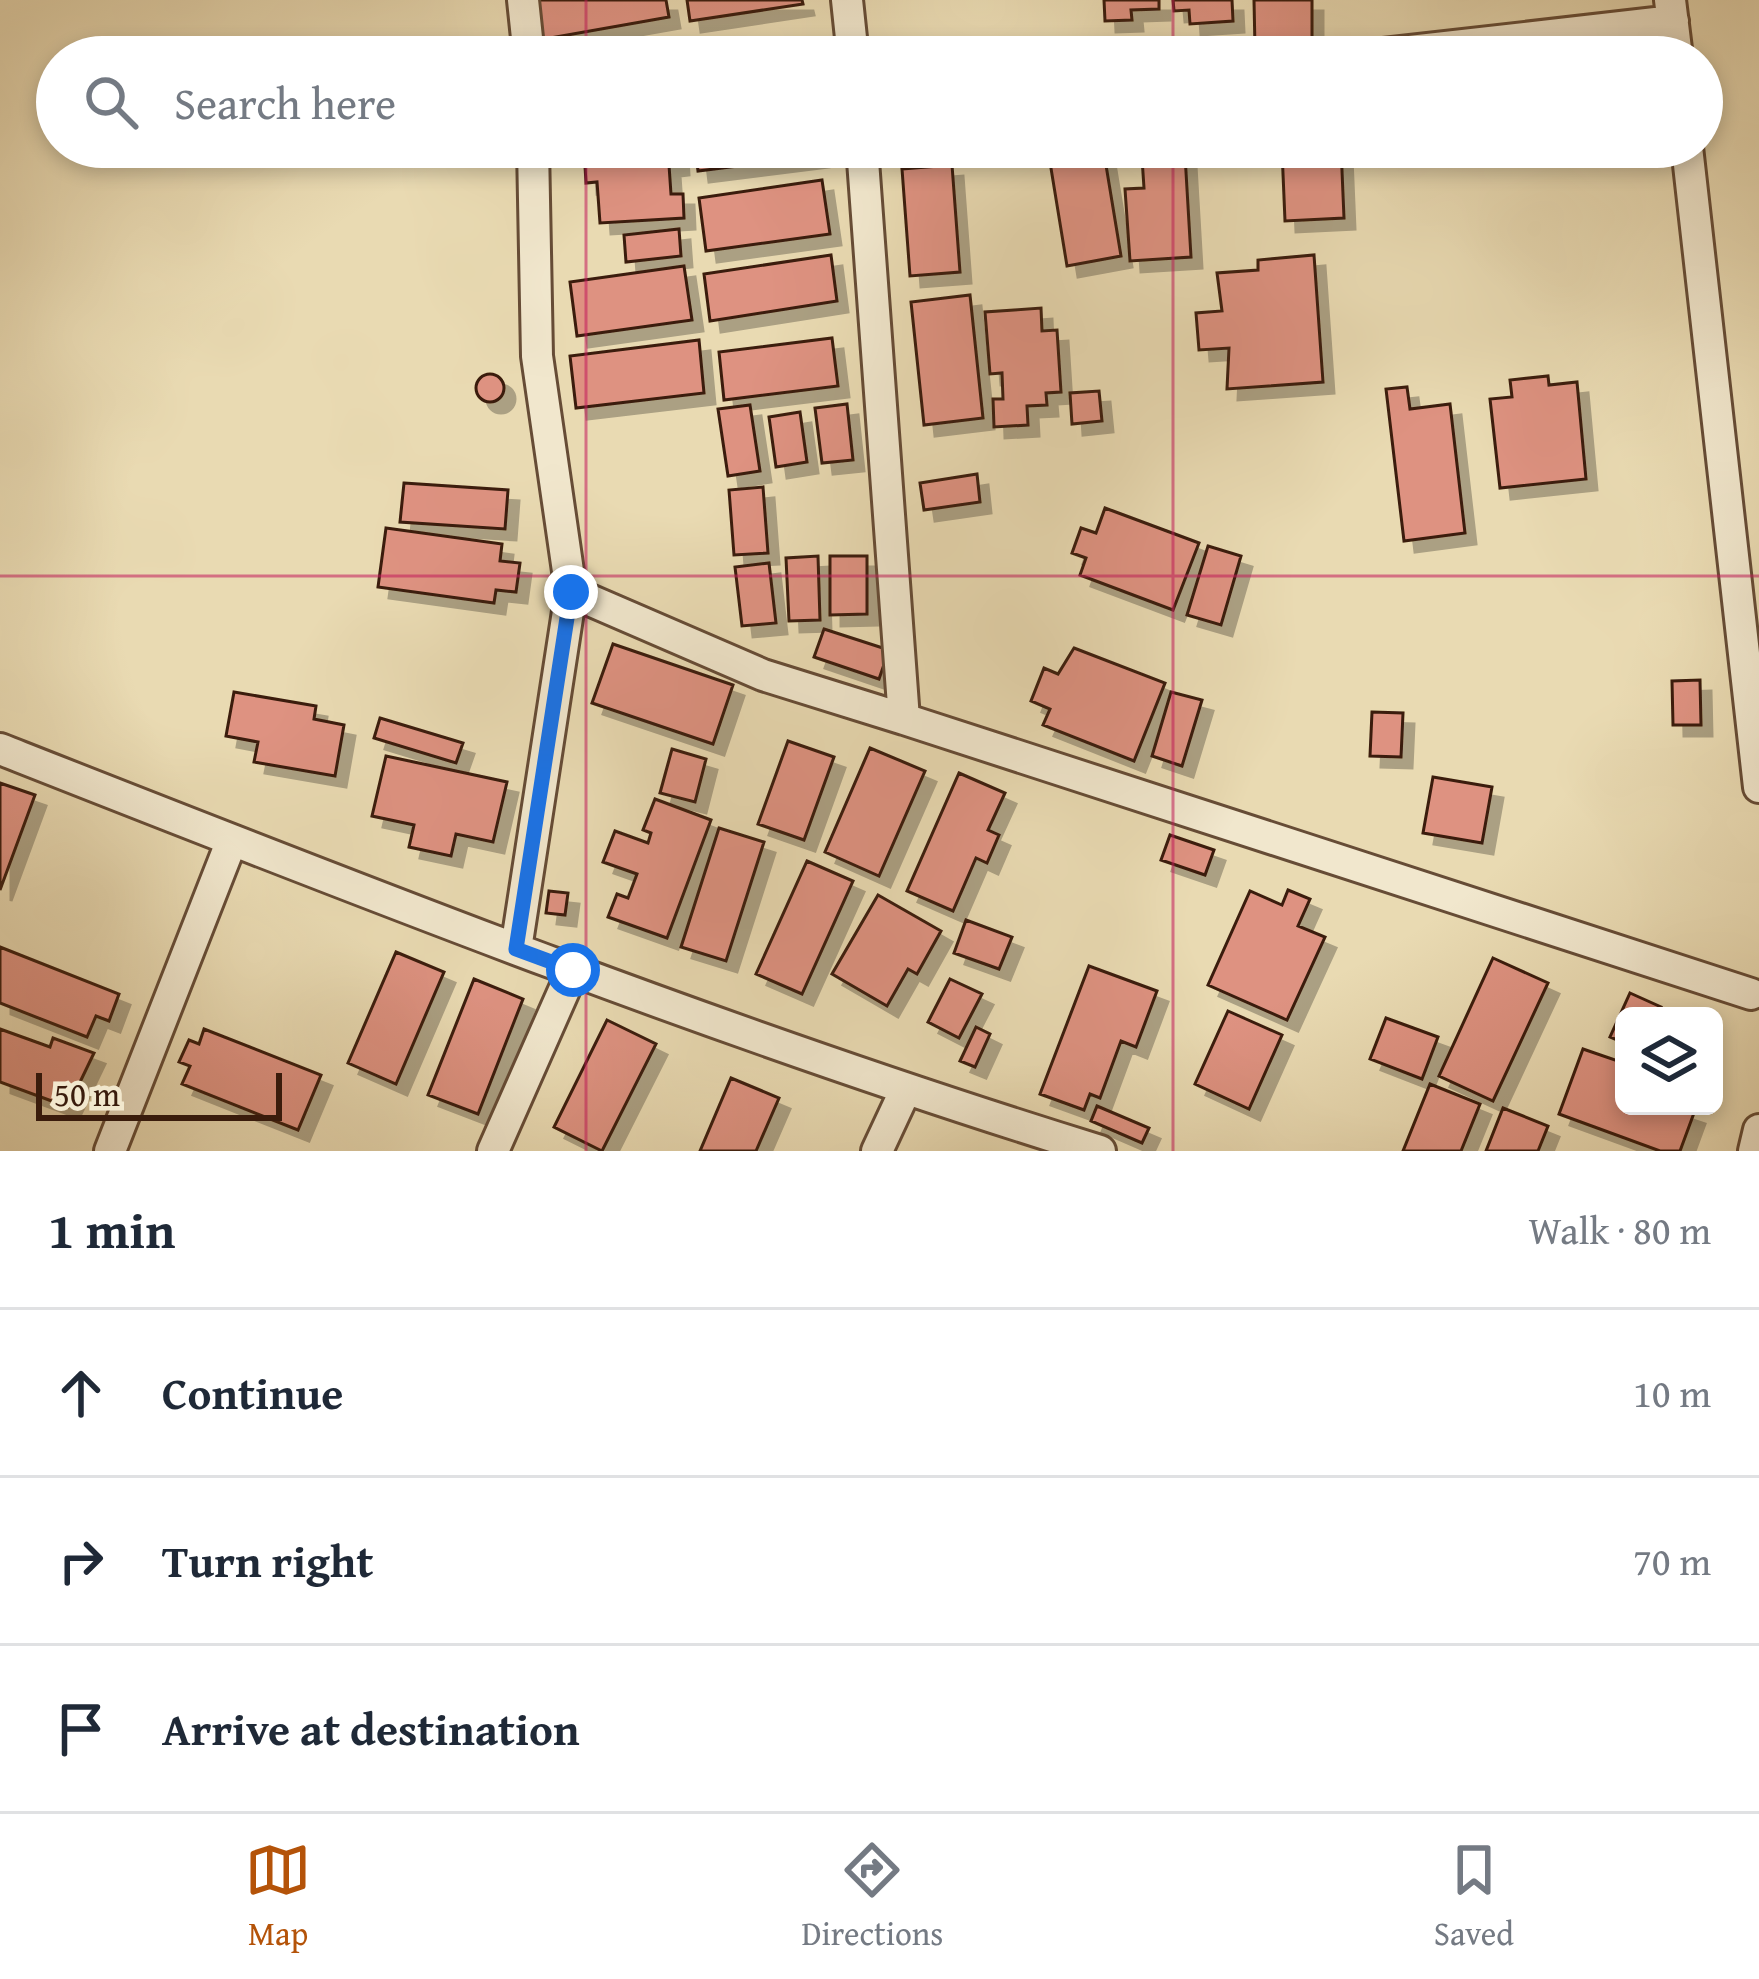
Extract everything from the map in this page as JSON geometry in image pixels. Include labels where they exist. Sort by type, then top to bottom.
[{"type":"street","points":[[523,0],[527,36]]},
{"type":"street","points":[[847,0],[851,36]]},
{"type":"street","points":[[1497,36],[1671,10]]},
{"type":"street","points":[[516,949],[571,592],[537,356],[534,168]]},
{"type":"street","points":[[864,168],[904,719]]},
{"type":"street","points":[[1689,168],[1759,787]]},
{"type":"street","points":[[571,592],[763,675],[1756,992]]},
{"type":"street","points":[[0,749],[573,970],[905,1091],[1100,1151]]},
{"type":"street","points":[[110,1151],[232,840]]},
{"type":"street","points":[[493,1151],[573,970]]},
{"type":"street","points":[[878,1151],[905,1091]]},
{"type":"street","points":[[1754,1151],[1759,1130]]},
{"type":"building","points":[[533,0],[666,0],[669,17],[538,36]]},
{"type":"building","points":[[687,0],[802,0],[803,4],[690,21]]},
{"type":"building","points":[[1104,0],[1159,0],[1159,9],[1131,10],[1132,20],[1105,21]]},
{"type":"building","points":[[1173,0],[1232,0],[1233,21],[1190,24],[1189,10],[1174,11]]},
{"type":"building","points":[[1254,0],[1312,0],[1312,36],[1255,36]]},
{"type":"building","points":[[585,168],[669,168],[671,194],[683,194],[684,218],[600,223],[597,182],[586,183]]},
{"type":"building","points":[[952,168],[960,272],[910,276],[902,169]]},
{"type":"building","points":[[1051,168],[1106,168],[1121,256],[1067,266]]},
{"type":"building","points":[[1143,168],[1186,168],[1191,257],[1130,261],[1125,189],[1144,188]]},
{"type":"building","points":[[1283,168],[1342,168],[1344,218],[1285,221]]},
{"type":"building","points":[[822,180],[830,234],[706,251],[699,198]]},
{"type":"building","points":[[679,229],[681,256],[626,262],[624,235]]},
{"type":"building","points":[[831,255],[837,301],[710,321],[704,274]]},
{"type":"building","points":[[1314,255],[1323,382],[1227,389],[1229,348],[1199,350],[1196,313],[1222,311],[1217,273],[1258,270],[1258,260]]},
{"type":"building","points":[[684,266],[692,320],[577,336],[570,282]]},
{"type":"building","points":[[970,295],[983,418],[924,425],[911,302]]},
{"type":"building","points":[[1041,308],[1042,331],[1057,330],[1061,392],[1046,393],[1047,405],[1027,406],[1028,425],[994,427],[993,399],[1003,399],[1002,373],[990,374],[985,312]]},
{"type":"building","points":[[832,338],[838,386],[724,400],[719,352]]},
{"type":"building","points":[[699,340],[704,393],[576,408],[570,356]]},
{"type":"building","points":[[490,374],[500,378],[504,388],[500,398],[490,402],[480,398],[476,388],[480,378]]},
{"type":"building","points":[[1548,376],[1549,385],[1577,382],[1586,479],[1500,488],[1490,399],[1512,397],[1510,380]]},
{"type":"building","points":[[1407,387],[1410,409],[1450,404],[1465,533],[1404,541],[1386,389]]},
{"type":"building","points":[[1099,391],[1102,421],[1072,424],[1070,393]]},
{"type":"building","points":[[847,404],[853,460],[822,463],[815,408]]},
{"type":"building","points":[[750,405],[760,471],[728,476],[718,409]]},
{"type":"building","points":[[800,412],[807,462],[776,467],[769,417]]},
{"type":"building","points":[[977,474],[980,502],[924,510],[920,483]]},
{"type":"building","points":[[404,483],[508,490],[505,529],[400,522]]},
{"type":"building","points":[[763,487],[768,553],[734,555],[729,490]]},
{"type":"building","points":[[1105,508],[1199,543],[1173,610],[1080,575],[1086,558],[1072,553],[1081,528],[1096,533]]},
{"type":"building","points":[[386,528],[502,544],[500,561],[520,563],[516,592],[496,590],[494,603],[378,587]]},
{"type":"building","points":[[1208,546],[1241,556],[1221,625],[1187,615]]},
{"type":"building","points":[[818,556],[820,620],[789,621],[786,558]]},
{"type":"building","points":[[830,556],[867,556],[867,614],[830,615]]},
{"type":"building","points":[[769,563],[776,623],[742,626],[735,567]]},
{"type":"building","points":[[824,629],[889,650],[879,679],[814,657]]},
{"type":"building","points":[[613,644],[733,685],[713,744],[592,703]]},
{"type":"building","points":[[1074,648],[1165,683],[1134,761],[1043,725],[1050,709],[1031,701],[1044,668],[1058,674]]},
{"type":"building","points":[[1700,680],[1701,725],[1673,725],[1672,681]]},
{"type":"building","points":[[234,692],[316,706],[314,719],[344,725],[335,776],[254,762],[258,742],[226,736]]},
{"type":"building","points":[[1171,692],[1202,700],[1182,766],[1152,756]]},
{"type":"building","points":[[1372,712],[1403,713],[1401,757],[1370,756]]},
{"type":"building","points":[[380,718],[463,743],[456,763],[374,738]]},
{"type":"building","points":[[788,741],[834,757],[804,840],[758,824]]},
{"type":"building","points":[[870,748],[925,771],[879,876],[825,852]]},
{"type":"building","points":[[672,749],[706,759],[695,802],[660,793]]},
{"type":"building","points":[[386,756],[507,782],[493,842],[456,834],[451,856],[409,847],[414,825],[372,816]]},
{"type":"building","points":[[959,773],[1005,793],[988,830],[999,835],[987,863],[976,858],[953,911],[907,891]]},
{"type":"building","points":[[1433,777],[1492,787],[1482,843],[1423,833]]},
{"type":"building","points":[[0,783],[35,795],[0,890]]},
{"type":"building","points":[[655,799],[711,820],[667,938],[608,917],[617,894],[628,898],[637,874],[603,862],[615,831],[648,843],[651,833],[643,830]]},
{"type":"building","points":[[719,828],[764,842],[726,961],[681,947]]},
{"type":"building","points":[[1170,835],[1214,850],[1205,875],[1161,860]]},
{"type":"building","points":[[807,861],[853,881],[802,994],[756,974]]},
{"type":"building","points":[[1288,890],[1310,899],[1298,926],[1325,937],[1287,1020],[1208,985],[1250,891],[1282,905]]},
{"type":"building","points":[[549,891],[568,893],[565,915],[546,913]]},
{"type":"building","points":[[878,895],[941,931],[917,974],[908,969],[887,1006],[832,974]]},
{"type":"building","points":[[966,920],[1012,937],[999,969],[954,953]]},
{"type":"building","points":[[0,947],[119,994],[109,1021],[96,1016],[87,1037],[0,1003]]},
{"type":"building","points":[[396,952],[444,972],[396,1084],[348,1063]]},
{"type":"building","points":[[1493,958],[1548,983],[1493,1101],[1439,1076]]},
{"type":"building","points":[[1089,966],[1157,991],[1136,1047],[1121,1041],[1100,1098],[1090,1094],[1084,1110],[1040,1094]]},
{"type":"building","points":[[474,979],[523,999],[478,1114],[428,1095]]},
{"type":"building","points":[[950,979],[982,994],[959,1038],[928,1022]]},
{"type":"building","points":[[1630,993],[1661,1007],[1624,1007]]},
{"type":"building","points":[[1228,1011],[1282,1035],[1249,1109],[1195,1084]]},
{"type":"building","points":[[1386,1018],[1438,1037],[1422,1079],[1370,1059]]},
{"type":"building","points":[[607,1020],[656,1044],[602,1151],[554,1127]]},
{"type":"building","points":[[976,1027],[990,1034],[975,1067],[960,1061]]},
{"type":"building","points":[[0,1029],[50,1047],[53,1038],[94,1053],[68,1107],[0,1082]]},
{"type":"building","points":[[204,1029],[321,1075],[298,1130],[182,1084],[190,1066],[179,1062],[189,1040],[199,1044]]},
{"type":"building","points":[[1583,1049],[1615,1060],[1615,1115],[1693,1115],[1680,1151],[1660,1151],[1559,1114]]},
{"type":"building","points":[[731,1078],[779,1098],[756,1151],[700,1151]]},
{"type":"building","points":[[1430,1084],[1480,1104],[1461,1151],[1403,1151]]},
{"type":"building","points":[[1097,1106],[1149,1128],[1142,1143],[1091,1121]]},
{"type":"building","points":[[1503,1108],[1548,1126],[1538,1151],[1486,1151]]},
{"type":"route","points":[[571,592],[516,949],[573,970]]}]
